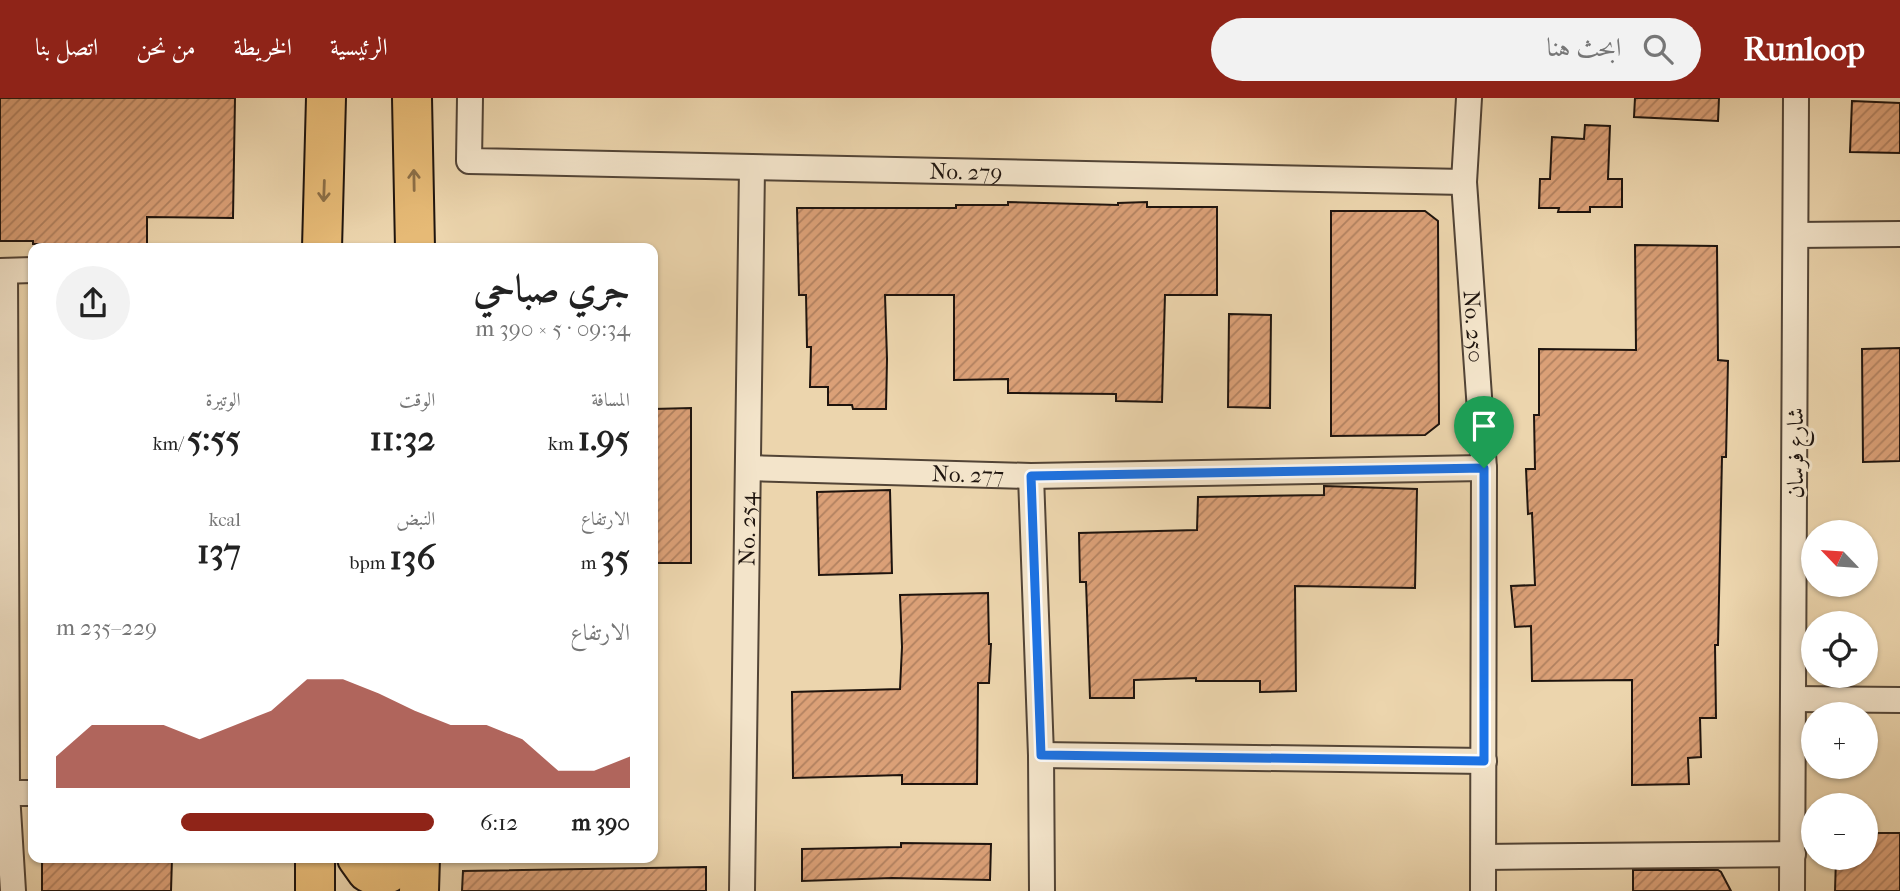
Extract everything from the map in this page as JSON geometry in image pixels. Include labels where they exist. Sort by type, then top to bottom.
[{"type":"main road","points":[[412,98],[415,243]]},
{"type":"main road","points":[[322,243],[324,109]]},
{"type":"main road","points":[[315,863],[315,891]]},
{"type":"main road","points":[[361,863],[367,872],[377,877],[389,873],[396,863]]},
{"type":"main road","points":[[419,891],[420,863]]},
{"type":"street","name":"No. 279","points":[[470,98],[469,161],[1464,182]]},
{"type":"street","name":"No. 250","points":[[1469,98],[1464,182],[1484,468],[1483,891]]},
{"type":"street","name":"شارع فرسان","points":[[1792,891],[1796,98]]},
{"type":"street","name":"No. 254","points":[[743,891],[752,168]]},
{"type":"street","points":[[1796,235],[1900,234]]},
{"type":"street","points":[[12,891],[4,793],[2,271],[28,270]]},
{"type":"street","name":"No. 277","points":[[748,468],[1031,476],[1484,468]]},
{"type":"street","points":[[1031,476],[1041,755],[1042,891]]},
{"type":"street","points":[[1793,699],[1900,700]]},
{"type":"street","points":[[1041,755],[1484,761]]},
{"type":"street","points":[[4,793],[28,793]]},
{"type":"street","points":[[1484,857],[1793,854]]},
{"type":"building","points":[[0,98],[235,98],[233,218],[147,217],[147,243],[0,241]]},
{"type":"building","points":[[1635,98],[1719,98],[1718,121],[1634,117]]},
{"type":"building","points":[[1852,101],[1900,103],[1900,153],[1850,152]]},
{"type":"building","points":[[1585,125],[1610,126],[1608,179],[1622,179],[1622,207],[1590,207],[1590,212],[1558,212],[1559,208],[1539,208],[1540,179],[1550,179],[1552,137],[1584,139]]},
{"type":"building","points":[[1008,202],[1118,205],[1147,202],[1147,207],[1217,207],[1217,295],[1165,295],[1162,402],[1116,401],[1116,394],[1008,393],[1008,379],[954,380],[954,295],[885,295],[886,409],[853,409],[852,405],[828,405],[828,387],[810,387],[811,347],[807,347],[806,295],[799,295],[797,208],[956,208],[956,205],[1008,205]]},
{"type":"building","points":[[1331,211],[1425,211],[1438,221],[1439,424],[1425,435],[1331,436]]},
{"type":"building","points":[[1635,245],[1717,246],[1718,360],[1728,361],[1726,457],[1722,457],[1718,645],[1715,645],[1716,718],[1700,718],[1701,757],[1688,758],[1689,784],[1632,785],[1632,680],[1532,681],[1531,626],[1515,627],[1511,586],[1535,585],[1532,513],[1528,514],[1526,469],[1535,469],[1534,415],[1539,415],[1539,349],[1636,350]]},
{"type":"building","points":[[1229,314],[1271,315],[1270,408],[1228,407]]},
{"type":"building","points":[[1900,348],[1900,461],[1863,462],[1862,349]]},
{"type":"building","points":[[691,408],[691,563],[658,563],[658,409]]},
{"type":"building","points":[[1324,486],[1417,489],[1415,588],[1295,586],[1296,691],[1260,692],[1260,681],[1196,681],[1196,678],[1134,680],[1134,698],[1090,698],[1086,582],[1080,582],[1079,533],[1197,530],[1198,497],[1324,495]]},
{"type":"building","points":[[890,490],[892,573],[819,575],[817,492]]},
{"type":"building","points":[[988,593],[991,644],[989,683],[978,683],[977,784],[902,784],[902,775],[793,778],[792,692],[900,689],[900,595]]},
{"type":"building","points":[[1878,833],[1900,833],[1900,891],[1835,891],[1836,870],[1878,870]]},
{"type":"building","points":[[901,843],[991,844],[990,880],[892,878],[802,881],[802,849],[901,847]]},
{"type":"building","points":[[42,863],[172,863],[171,891],[42,891]]},
{"type":"building","points":[[706,867],[706,891],[462,891],[463,871]]},
{"type":"building","points":[[1633,870],[1718,870],[1731,891],[1633,891]]},
{"type":"route","points":[[1484,468],[1484,761],[1041,755],[1031,476],[1484,468]]}]
